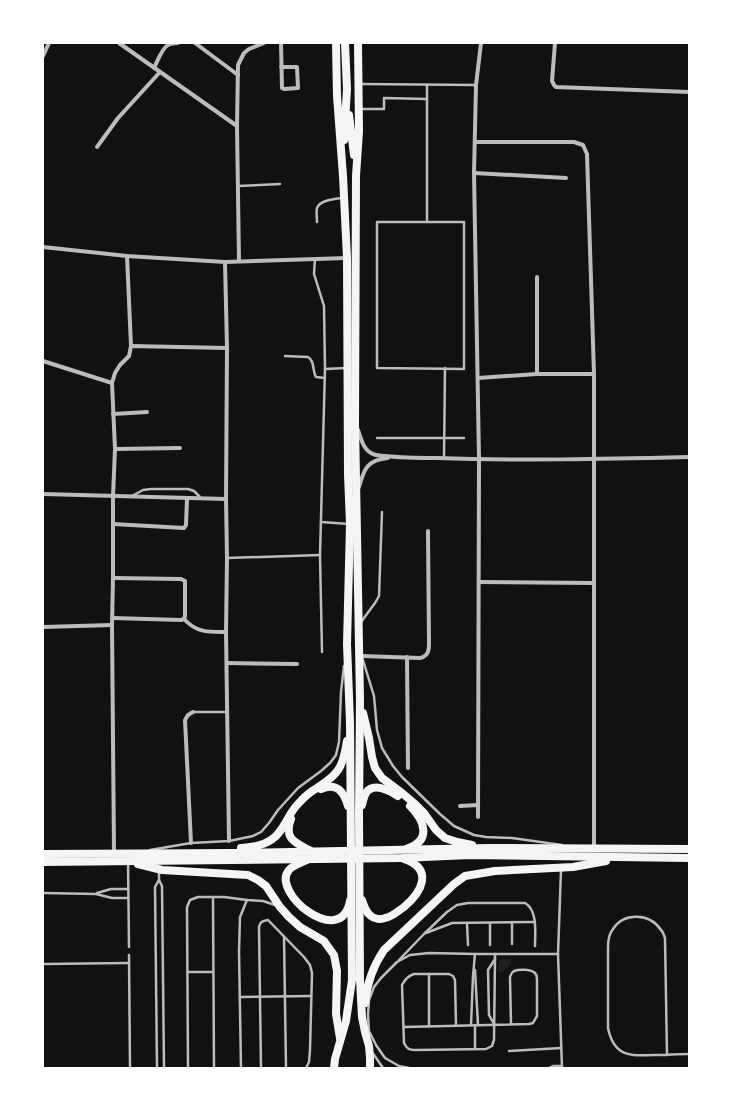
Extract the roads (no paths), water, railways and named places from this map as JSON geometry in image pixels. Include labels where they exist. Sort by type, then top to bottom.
[{"type":"main road","points":[[336,43],[337,96],[347,258],[348,474],[350,524],[347,644],[362,1017],[369,1046],[370,1068]]},
{"type":"main road","points":[[343,176],[346,89],[345,43]]},
{"type":"main road","points":[[355,814],[360,700],[356,424],[356,176],[359,131],[358,43]]},
{"type":"main road","points":[[346,89],[356,176]]},
{"type":"main road","points":[[360,700],[372,757],[382,778],[415,804],[424,813],[436,830],[445,838],[457,842],[489,848]]},
{"type":"main road","points":[[43,854],[131,853],[245,848],[258,846],[271,840],[278,834],[291,812],[298,804],[307,795],[329,781],[339,770],[350,723]]},
{"type":"main road","points":[[311,855],[295,842],[288,833],[293,814],[300,805],[316,792],[330,786],[339,789],[344,794],[355,814]]},
{"type":"main road","points":[[355,814],[365,794],[376,788],[384,789],[392,793],[408,805],[415,811],[424,827],[423,835],[420,841],[402,854]]},
{"type":"main road","points":[[402,854],[489,848],[689,850]]},
{"type":"main road","points":[[154,852],[311,855],[402,854],[689,858]]},
{"type":"main road","points":[[356,890],[367,914],[372,917],[379,919],[385,918],[401,910],[421,888],[423,879],[422,872],[418,866],[402,854]]},
{"type":"main road","points":[[43,862],[128,862],[311,855]]},
{"type":"main road","points":[[311,855],[295,865],[286,875],[287,888],[294,899],[305,909],[323,920],[339,918],[349,906],[356,890]]},
{"type":"main road","points":[[362,1017],[370,978],[378,959],[384,950],[454,884],[465,876],[495,871],[561,868],[623,857]]},
{"type":"main road","points":[[128,862],[159,869],[248,875],[266,886],[280,907],[289,917],[300,927],[324,941],[334,955],[337,971],[336,1014],[340,1042]]},
{"type":"main road","points":[[334,1068],[335,1059],[346,1021],[352,980],[356,890]]},
{"type":"street","points":[[43,56],[50,43]]},
{"type":"street","points":[[119,43],[237,126]]},
{"type":"street","points":[[154,68],[165,48],[168,45],[178,43]]},
{"type":"street","points":[[194,43],[238,74]]},
{"type":"street","points":[[250,43],[254,46]]},
{"type":"street","points":[[239,261],[237,126],[238,65],[244,53],[254,46],[264,43]]},
{"type":"street","points":[[281,43],[281,67],[282,88],[298,88],[297,67],[281,67]]},
{"type":"street","points":[[478,817],[479,459],[474,173],[476,85],[482,43]]},
{"type":"street","points":[[555,43],[552,81],[556,87],[689,92]]},
{"type":"street","points":[[97,147],[118,118],[160,72]]},
{"type":"street","points":[[475,142],[574,142],[583,145],[587,154],[594,374],[594,849]]},
{"type":"street","points":[[474,173],[566,178]]},
{"type":"street","points":[[43,247],[127,256],[225,262],[347,258]]},
{"type":"street","points":[[114,853],[112,625],[115,449],[112,383],[115,373],[120,365],[129,356],[132,346],[127,256]]},
{"type":"street","points":[[225,262],[227,348],[226,632],[229,841]]},
{"type":"street","points":[[537,277],[537,374]]},
{"type":"street","points":[[132,346],[227,348]]},
{"type":"street","points":[[43,361],[112,383]]},
{"type":"street","points":[[478,378],[537,374],[594,374]]},
{"type":"street","points":[[113,414],[147,412]]},
{"type":"street","points":[[356,424],[367,450],[378,456],[444,459],[594,460],[689,457]]},
{"type":"street","points":[[115,449],[180,448]]},
{"type":"street","points":[[357,493],[363,473],[368,466],[378,460],[398,457]]},
{"type":"street","points":[[43,494],[226,500]]},
{"type":"street","points":[[113,524],[184,528],[186,525],[186,499]]},
{"type":"street","points":[[362,656],[408,658],[424,657],[428,654],[428,531]]},
{"type":"street","points":[[114,578],[181,578],[185,581],[184,619],[189,625],[198,630],[207,632],[226,632]]},
{"type":"street","points":[[479,582],[593,583]]},
{"type":"street","points":[[113,618],[184,619]]},
{"type":"street","points":[[43,627],[112,625]]},
{"type":"street","points":[[408,658],[408,768]]},
{"type":"street","points":[[227,663],[297,664]]},
{"type":"street","points":[[191,843],[185,720],[188,715],[193,712]]},
{"type":"street","points":[[460,806],[478,805]]},
{"type":"lane","points":[[359,84],[476,85]]},
{"type":"lane","points":[[427,85],[427,222]]},
{"type":"lane","points":[[359,109],[384,109],[384,98],[427,99]]},
{"type":"lane","points":[[238,186],[280,184]]},
{"type":"lane","points":[[317,222],[317,209],[323,202],[344,197]]},
{"type":"lane","points":[[377,222],[427,222],[464,222],[464,368],[377,368],[377,222]]},
{"type":"lane","points":[[315,259],[314,274],[324,306],[325,378],[320,555],[322,652]]},
{"type":"lane","points":[[285,356],[310,358],[316,377],[325,378]]},
{"type":"lane","points":[[325,369],[347,368]]},
{"type":"lane","points":[[444,459],[445,368]]},
{"type":"lane","points":[[377,438],[464,438]]},
{"type":"lane","points":[[130,497],[143,490],[151,488],[188,489],[194,491],[202,499]]},
{"type":"lane","points":[[358,626],[379,596],[382,512]]},
{"type":"lane","points":[[321,522],[350,524]]},
{"type":"lane","points":[[227,558],[320,555]]},
{"type":"lane","points":[[358,643],[374,696],[378,730],[382,748],[402,777],[443,817],[454,826],[474,835],[594,849]]},
{"type":"lane","points":[[131,853],[191,843],[229,841],[253,836],[261,832],[298,788],[321,771],[336,755],[340,742],[342,686],[347,644]]},
{"type":"lane","points":[[193,712],[228,712]]},
{"type":"lane","points":[[128,862],[129,947]]},
{"type":"lane","points":[[549,1068],[553,1066],[562,1067],[558,954],[561,868]]},
{"type":"lane","points":[[159,869],[159,880],[162,886],[164,1068]]},
{"type":"lane","points":[[157,1068],[155,887],[159,880]]},
{"type":"lane","points":[[96,894],[111,889],[128,889]]},
{"type":"lane","points":[[43,893],[96,894],[112,898],[128,898]]},
{"type":"lane","points":[[188,1068],[187,907],[190,900],[198,897],[224,897],[263,901],[280,907]]},
{"type":"lane","points":[[213,897],[214,1068]]},
{"type":"lane","points":[[241,1068],[239,951],[240,917],[247,900]]},
{"type":"lane","points":[[383,1068],[369,1046],[369,1000],[374,987],[381,978],[447,912],[457,905],[468,903],[526,903],[532,908],[535,922],[535,946]]},
{"type":"lane","points":[[667,1055],[665,938],[661,929],[654,922],[646,918],[636,916],[627,918],[619,922],[613,929],[609,938],[608,1028],[610,1038],[615,1046],[622,1052],[632,1056],[667,1055],[689,1054]]},
{"type":"lane","points":[[261,1068],[260,923],[268,920],[310,965],[312,973],[310,1050],[306,1068]]},
{"type":"lane","points":[[512,922],[512,944]]},
{"type":"lane","points":[[424,934],[452,923],[535,922]]},
{"type":"lane","points":[[468,923],[468,945]]},
{"type":"lane","points":[[490,923],[490,945]]},
{"type":"lane","points":[[284,937],[286,1068]]},
{"type":"lane","points":[[397,962],[410,955],[429,952],[475,954],[558,954]]},
{"type":"lane","points":[[471,1025],[475,954]]},
{"type":"lane","points":[[456,1025],[455,980],[453,976],[449,974],[414,974],[409,976],[402,985],[404,1043],[406,1047],[410,1050],[486,1049],[492,1046],[494,1040],[495,954]]},
{"type":"lane","points":[[129,955],[130,1068]]},
{"type":"lane","points":[[494,1024],[489,1015],[488,970],[495,959]]},
{"type":"lane","points":[[43,964],[129,963]]},
{"type":"lane","points":[[474,967],[476,976],[475,1049]]},
{"type":"lane","points":[[404,1027],[529,1024],[535,1020],[536,1016],[537,979],[534,972],[530,970],[517,971],[511,974],[511,1024]]},
{"type":"lane","points":[[188,972],[213,972]]},
{"type":"lane","points":[[429,974],[429,1026]]},
{"type":"lane","points":[[240,998],[311,996]]},
{"type":"lane","points":[[369,1031],[385,1058],[399,1066],[409,1068]]},
{"type":"lane","points":[[509,1051],[561,1048]]},
{"type":"lane","points":[[331,1068],[335,1059]]}]
